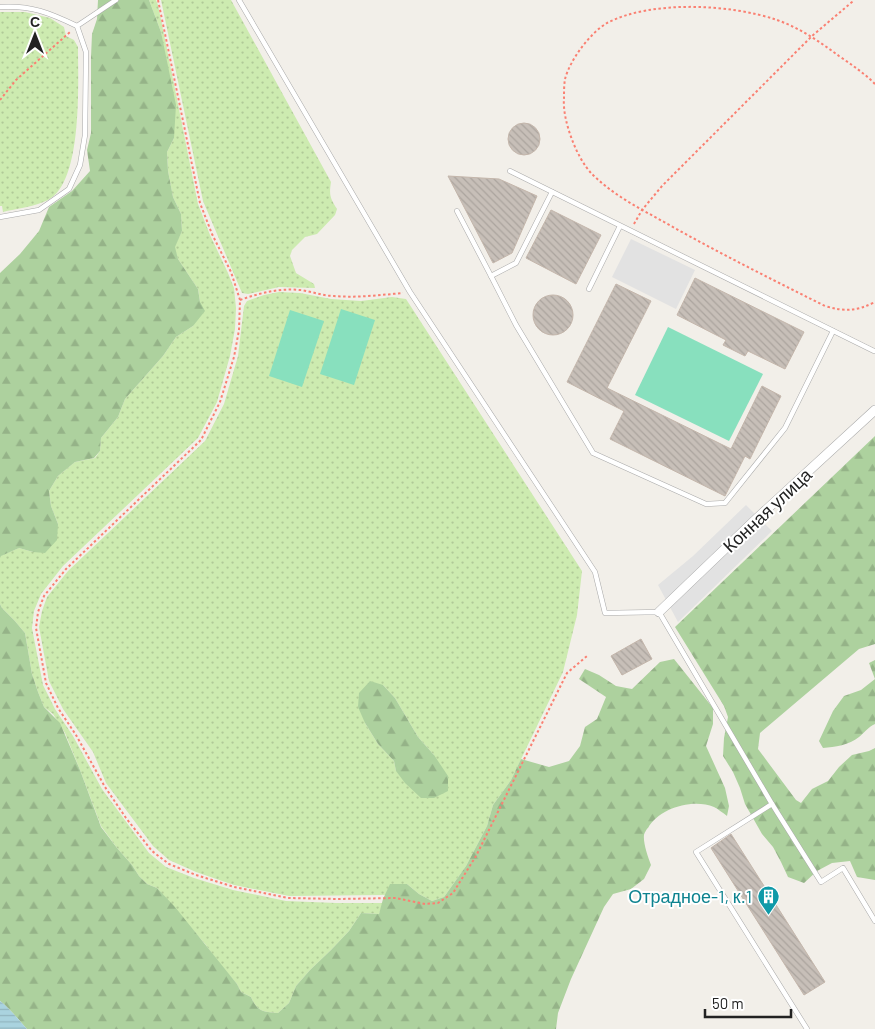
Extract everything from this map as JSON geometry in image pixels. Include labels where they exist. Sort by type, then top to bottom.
[{"type":"street","name":"Конная улица","points":[[659,612],[754,521],[875,410]]},
{"type":"lane","points":[[77,26],[116,0]]},
{"type":"lane","points":[[239,0],[410,292],[595,572],[605,613],[659,612],[772,804],[822,882],[843,868],[875,921]]},
{"type":"lane","points":[[0,8],[26,7],[52,14],[77,26],[86,52],[85,135],[80,165],[69,190],[39,210],[0,217]]},
{"type":"lane","points":[[510,171],[875,351]]},
{"type":"lane","points":[[491,276],[516,263],[552,192]]},
{"type":"lane","points":[[458,211],[516,325],[593,453],[706,504],[725,503],[785,428],[833,331]]},
{"type":"lane","points":[[589,289],[620,226]]},
{"type":"lane","points":[[772,804],[696,852],[807,1029]]},
{"type":"path","points":[[158,0],[200,203],[212,234],[231,272],[240,300],[238,330],[234,357],[220,402],[201,440],[66,569],[44,596],[38,612],[36,628],[46,683],[58,708],[76,735],[105,787],[152,851],[169,864],[196,875],[234,887],[288,898],[396,898],[425,904],[438,903],[453,893],[476,856],[567,674],[587,656]]},
{"type":"path","points":[[630,230],[642,210],[662,186],[812,36],[853,0]]},
{"type":"path","points":[[875,84],[866,74],[812,36],[778,20],[741,10],[671,7],[630,13],[606,24],[589,38],[573,60],[565,80],[563,105],[567,128],[578,152],[591,173],[614,194],[689,236],[825,306],[840,310],[851,310],[875,302]]},
{"type":"path","points":[[0,100],[16,80],[77,26]]},
{"type":"path","points":[[240,300],[262,292],[279,289],[361,298],[410,292]]},
{"type":"green space","points":[[98,0],[149,0],[161,32],[176,105],[174,138],[167,152],[168,171],[173,197],[181,214],[182,231],[175,247],[178,259],[198,289],[200,302],[205,311],[193,326],[176,337],[163,356],[125,399],[118,417],[101,438],[100,451],[94,458],[75,462],[58,476],[49,491],[51,506],[58,524],[57,540],[45,553],[19,548],[0,558],[0,273],[20,254],[39,231],[49,207],[72,191],[90,171],[87,150],[91,133],[92,34],[97,19]]},
{"type":"green space","points":[[149,0],[156,0],[158,5],[198,204],[234,288],[236,308],[235,329],[230,356],[217,402],[198,438],[63,566],[41,594],[34,611],[32,628],[43,685],[55,709],[73,736],[102,789],[149,853],[166,867],[233,890],[286,901],[383,903],[379,914],[361,913],[349,931],[296,986],[289,1003],[278,1013],[261,1010],[251,997],[241,992],[237,984],[205,944],[157,888],[147,884],[139,876],[101,826],[65,733],[53,714],[44,707],[38,692],[32,674],[25,633],[0,604],[0,556],[19,548],[33,552],[58,524],[51,506],[49,491],[58,476],[75,462],[95,458],[100,451],[101,438],[118,417],[125,399],[163,356],[176,337],[193,326],[200,302],[198,289],[178,259],[174,247],[182,231],[181,214],[173,197],[168,171],[167,152],[174,138],[161,32]]},
{"type":"green space","points":[[161,0],[231,0],[331,182],[331,196],[337,209],[335,215],[317,234],[305,237],[292,250],[290,256],[296,273],[314,284],[315,288],[279,287],[248,294],[242,293],[203,201]]},
{"type":"green space","points":[[0,12],[25,12],[50,18],[64,27],[66,36],[74,40],[78,47],[76,130],[73,153],[67,174],[59,190],[48,200],[32,206],[3,212],[2,206],[0,206]]},
{"type":"green space","points":[[279,292],[361,301],[392,297],[406,299],[582,571],[577,615],[563,672],[511,780],[493,805],[487,826],[466,866],[444,897],[432,901],[419,894],[407,884],[391,884],[386,895],[289,896],[234,885],[196,872],[169,860],[153,846],[106,783],[93,752],[63,709],[49,681],[39,627],[47,597],[68,571],[205,441],[224,404],[238,356],[244,306],[247,301]],"holes":[[[383,685],[395,698],[418,737],[434,755],[396,771],[394,761],[378,744],[365,723]]]},
{"type":"green space","points":[[341,309],[375,320],[354,385],[320,374]]},
{"type":"green space","points":[[290,310],[324,321],[302,387],[269,376]]},
{"type":"green space","points":[[668,327],[763,374],[729,441],[635,395]]},
{"type":"green space","points":[[875,436],[875,644],[859,649],[760,733],[758,749],[796,800],[801,803],[812,789],[828,781],[852,755],[875,748],[875,880],[857,877],[850,861],[832,863],[817,871],[804,883],[788,877],[773,847],[762,834],[745,804],[733,772],[723,756],[728,717],[724,706],[675,627]]},
{"type":"green space","points":[[0,604],[25,633],[32,674],[38,692],[44,707],[60,723],[101,827],[139,876],[147,884],[157,888],[175,907],[237,984],[241,992],[251,997],[258,1008],[264,1011],[278,1013],[289,1003],[296,986],[349,931],[361,913],[379,914],[390,884],[407,884],[419,894],[432,901],[444,897],[466,866],[487,826],[493,805],[511,780],[521,759],[549,767],[569,761],[580,746],[585,727],[597,719],[606,697],[579,679],[585,669],[616,686],[632,689],[660,662],[674,659],[713,708],[713,724],[706,746],[725,788],[729,806],[727,816],[706,804],[687,804],[668,810],[653,821],[644,835],[645,846],[651,865],[644,879],[631,889],[613,894],[604,907],[571,979],[558,1013],[556,1029],[27,1029],[0,1001]]},
{"type":"green space","points":[[875,660],[875,679],[869,663]]},
{"type":"green space","points":[[875,679],[875,724],[851,742],[823,748],[819,741],[833,711],[844,696],[861,690]]},
{"type":"green space","points":[[370,681],[383,685],[395,698],[418,737],[434,755],[448,776],[448,791],[434,798],[421,798],[405,783],[396,771],[394,761],[378,744],[358,707],[359,693]]},
{"type":"shaded area","points":[[631,239],[695,270],[676,309],[612,277]]},
{"type":"shaded area","points":[[746,505],[772,531],[678,622],[658,585],[693,556]]},
{"type":"water","points":[[0,1001],[10,1011],[27,1029],[0,1029]]},
{"type":"building","points":[[524,123],[530,124],[535,128],[539,133],[539,145],[535,150],[530,154],[524,155],[518,154],[513,150],[509,145],[508,139],[509,133],[513,128],[518,124]]},
{"type":"building","points":[[448,176],[499,179],[537,196],[512,253],[493,263]]},
{"type":"building","points":[[551,210],[601,235],[576,284],[526,258]]},
{"type":"building","points":[[695,278],[804,332],[785,369],[748,351],[745,356],[723,345],[726,340],[677,315]]},
{"type":"building","points":[[616,284],[651,301],[607,388],[731,449],[762,386],[781,396],[750,459],[745,456],[725,496],[610,439],[624,411],[567,382]]},
{"type":"building","points":[[549,295],[557,295],[564,298],[570,304],[573,315],[570,326],[564,332],[557,335],[549,335],[542,332],[536,326],[533,319],[533,311],[536,304],[542,298]]},
{"type":"building","points":[[641,639],[652,659],[622,675],[611,656]]},
{"type":"building","name":"Отрадное-1, к.1","points":[[731,834],[825,982],[804,995],[711,848]]},
{"type":"place","name":"Отрадное-1, к.1","points":[[768,915]]}]
